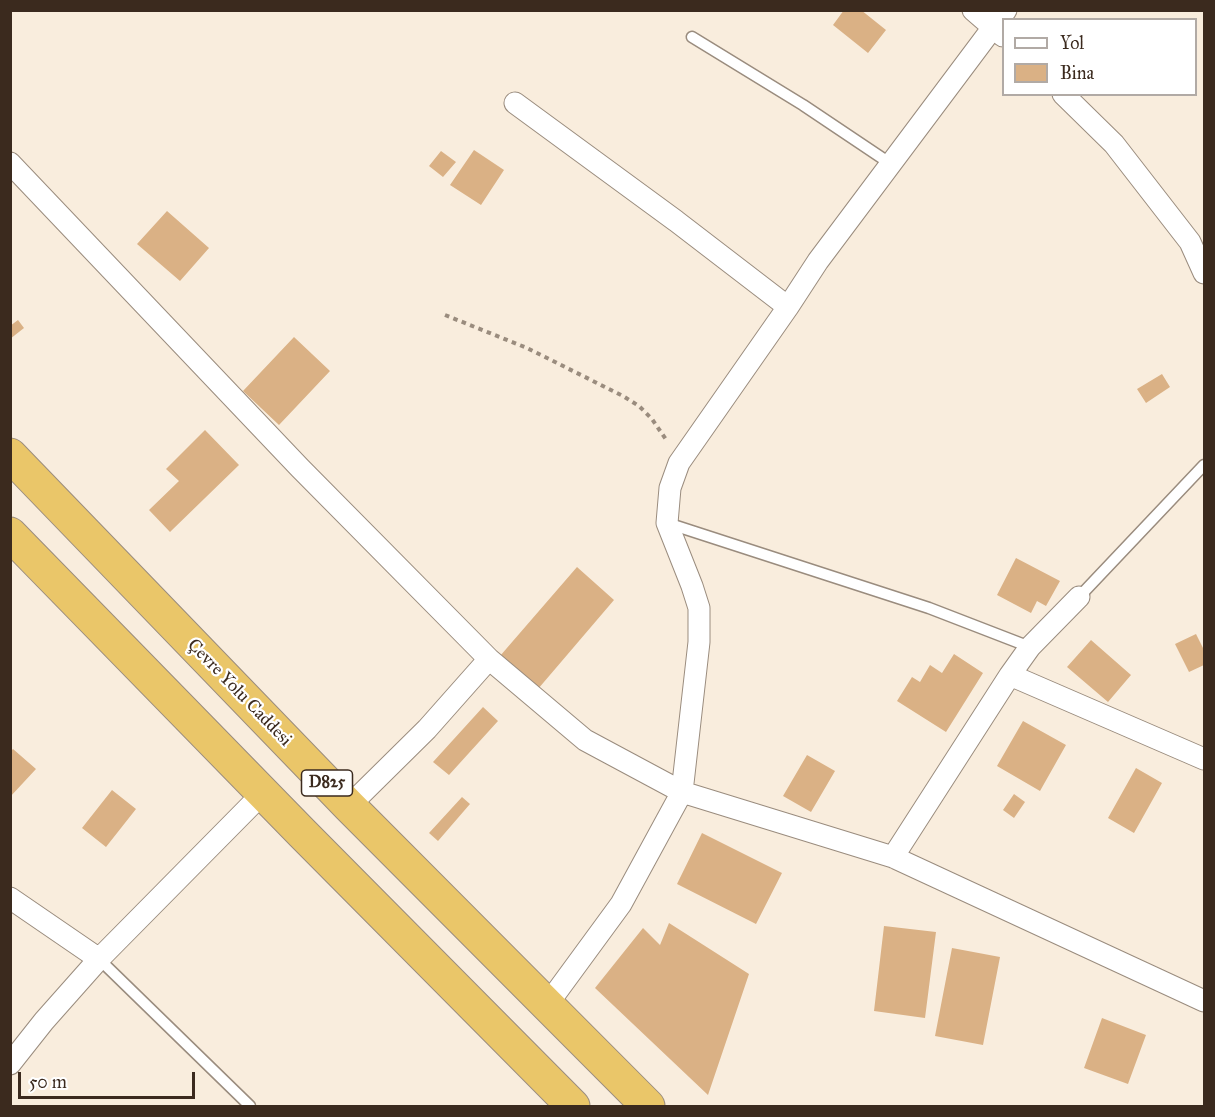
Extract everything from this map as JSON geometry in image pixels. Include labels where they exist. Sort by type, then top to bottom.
[{"type":"highway","name":"Çevre Yolu Caddesi","points":[[10,455],[349,806],[648,1107]]},
{"type":"highway","name":"D825","points":[[10,534],[573,1107]]},
{"type":"street","points":[[547,1005],[621,904],[682,792],[699,642],[699,608],[667,524],[669,488],[679,463],[818,261],[1001,24],[973,10]]},
{"type":"street","points":[[1065,96],[1114,144],[1190,242],[1204,273]]},
{"type":"street","points":[[515,103],[676,221],[788,307]]},
{"type":"street","points":[[10,164],[300,468],[489,659],[585,740],[682,792],[893,857],[1204,1001]]},
{"type":"street","points":[[893,857],[1030,647],[1079,597]]},
{"type":"street","points":[[349,806],[427,729],[489,659]]},
{"type":"street","points":[[1010,675],[1204,759]]},
{"type":"street","points":[[10,1064],[44,1021],[99,959],[263,793]]},
{"type":"street","points":[[10,898],[99,959]]},
{"type":"lane","points":[[692,37],[803,105],[891,164]]},
{"type":"lane","points":[[1079,597],[1204,465]]},
{"type":"lane","points":[[667,524],[929,608],[1030,647]]},
{"type":"lane","points":[[99,959],[250,1107]]},
{"type":"path","points":[[445,315],[527,348],[639,406],[665,437],[671,452],[679,463]]},
{"type":"building","points":[[844,10],[861,10],[886,30],[868,53],[833,25]]},
{"type":"building","points":[[474,150],[504,170],[481,205],[450,185]]},
{"type":"building","points":[[441,151],[456,162],[443,177],[429,166]]},
{"type":"building","points":[[167,211],[209,248],[180,281],[137,244]]},
{"type":"building","points":[[18,320],[24,328],[10,339],[10,326]]},
{"type":"building","points":[[294,337],[330,371],[279,425],[243,391]]},
{"type":"building","points":[[1162,374],[1170,387],[1146,403],[1137,389]]},
{"type":"building","points":[[205,430],[239,465],[170,532],[149,510],[179,481],[166,469]]},
{"type":"building","points":[[1016,558],[1060,581],[1046,606],[1037,601],[1031,613],[997,595]]},
{"type":"building","points":[[577,567],[614,600],[538,689],[500,656]]},
{"type":"building","points":[[1196,634],[1204,650],[1204,665],[1189,672],[1175,644]]},
{"type":"building","points":[[1091,640],[1131,675],[1108,702],[1067,667]]},
{"type":"building","points":[[954,654],[983,673],[946,732],[897,701],[912,677],[920,682],[930,665],[942,673]]},
{"type":"building","points":[[483,707],[498,721],[449,775],[433,762]]},
{"type":"building","points":[[1023,721],[1066,745],[1040,791],[997,766]]},
{"type":"building","points":[[13,749],[36,769],[10,797],[10,752]]},
{"type":"building","points":[[807,755],[835,771],[811,812],[783,796]]},
{"type":"building","points":[[1136,768],[1162,783],[1134,833],[1108,818]]},
{"type":"building","points":[[112,790],[136,809],[106,847],[82,828]]},
{"type":"building","points":[[1014,794],[1025,802],[1014,818],[1003,810]]},
{"type":"building","points":[[462,797],[470,804],[438,841],[429,833]]},
{"type":"building","points":[[702,833],[782,873],[756,924],[677,884]]},
{"type":"building","points":[[669,923],[749,974],[708,1095],[595,988],[643,928],[660,945]]},
{"type":"building","points":[[884,926],[936,932],[925,1018],[874,1011]]},
{"type":"building","points":[[952,948],[1000,957],[983,1045],[935,1036]]},
{"type":"building","points":[[1102,1018],[1146,1035],[1128,1084],[1084,1068]]}]
